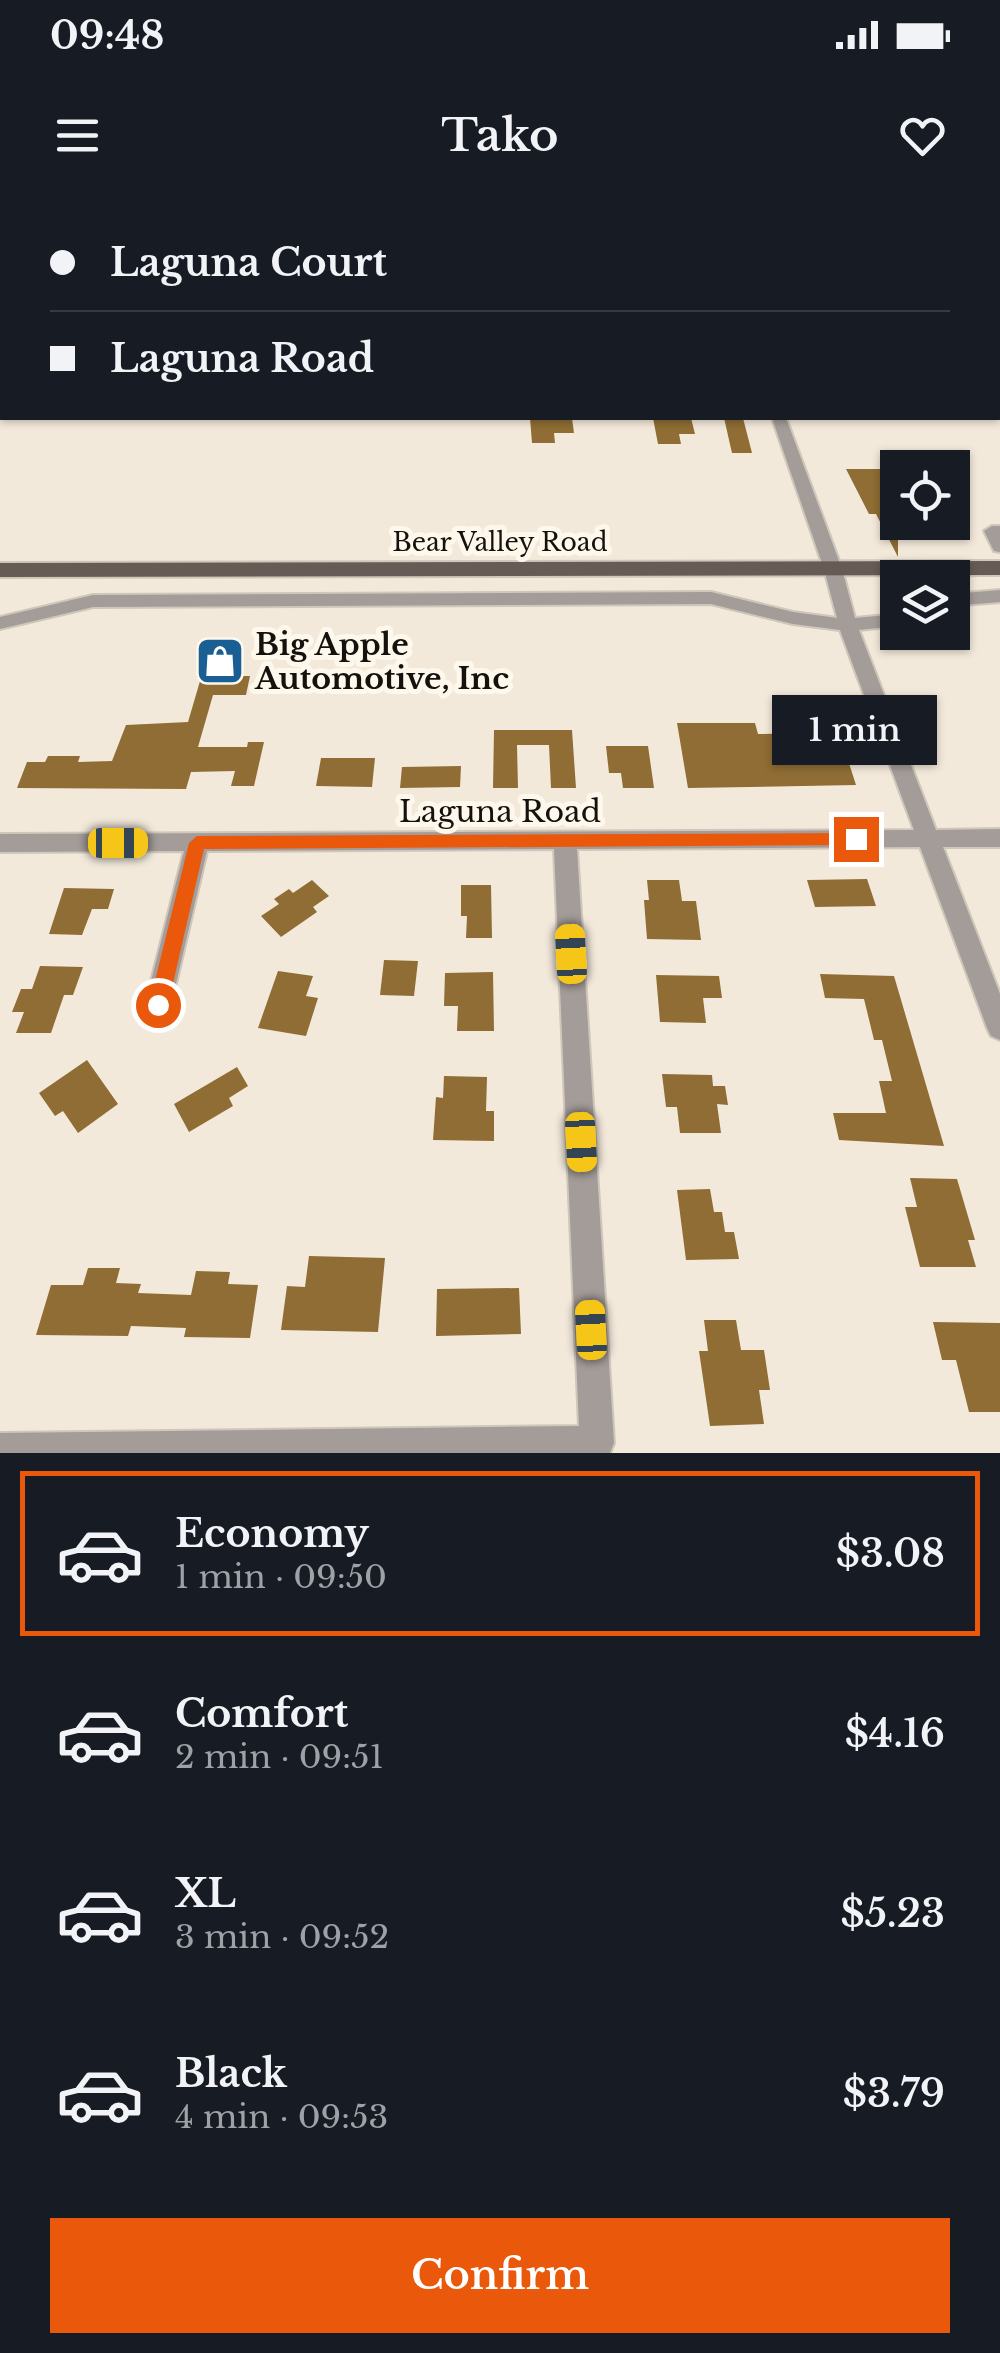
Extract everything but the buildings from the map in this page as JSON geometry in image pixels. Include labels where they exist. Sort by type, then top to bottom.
[{"type":"main road","name":"Bear Valley Road","points":[[0,570],[1000,568]]},
{"type":"street","points":[[780,420],[833,570],[848,625],[1000,1028]]},
{"type":"street","points":[[1000,531],[992,531],[1000,547]]},
{"type":"street","points":[[970,598],[1000,596]]},
{"type":"street","points":[[0,623],[92,600],[711,598],[793,618],[848,625],[880,622]]},
{"type":"street","name":"Laguna Road","points":[[0,843],[1000,838]]},
{"type":"street","points":[[0,1450],[597,1444],[565,840]]},
{"type":"street","points":[[158,1005],[197,843]]},
{"type":"place","name":"Big Apple Automotive, Inc","points":[[220,661]]},
{"type":"route","points":[[158,1005],[197,843],[856,839]]}]
